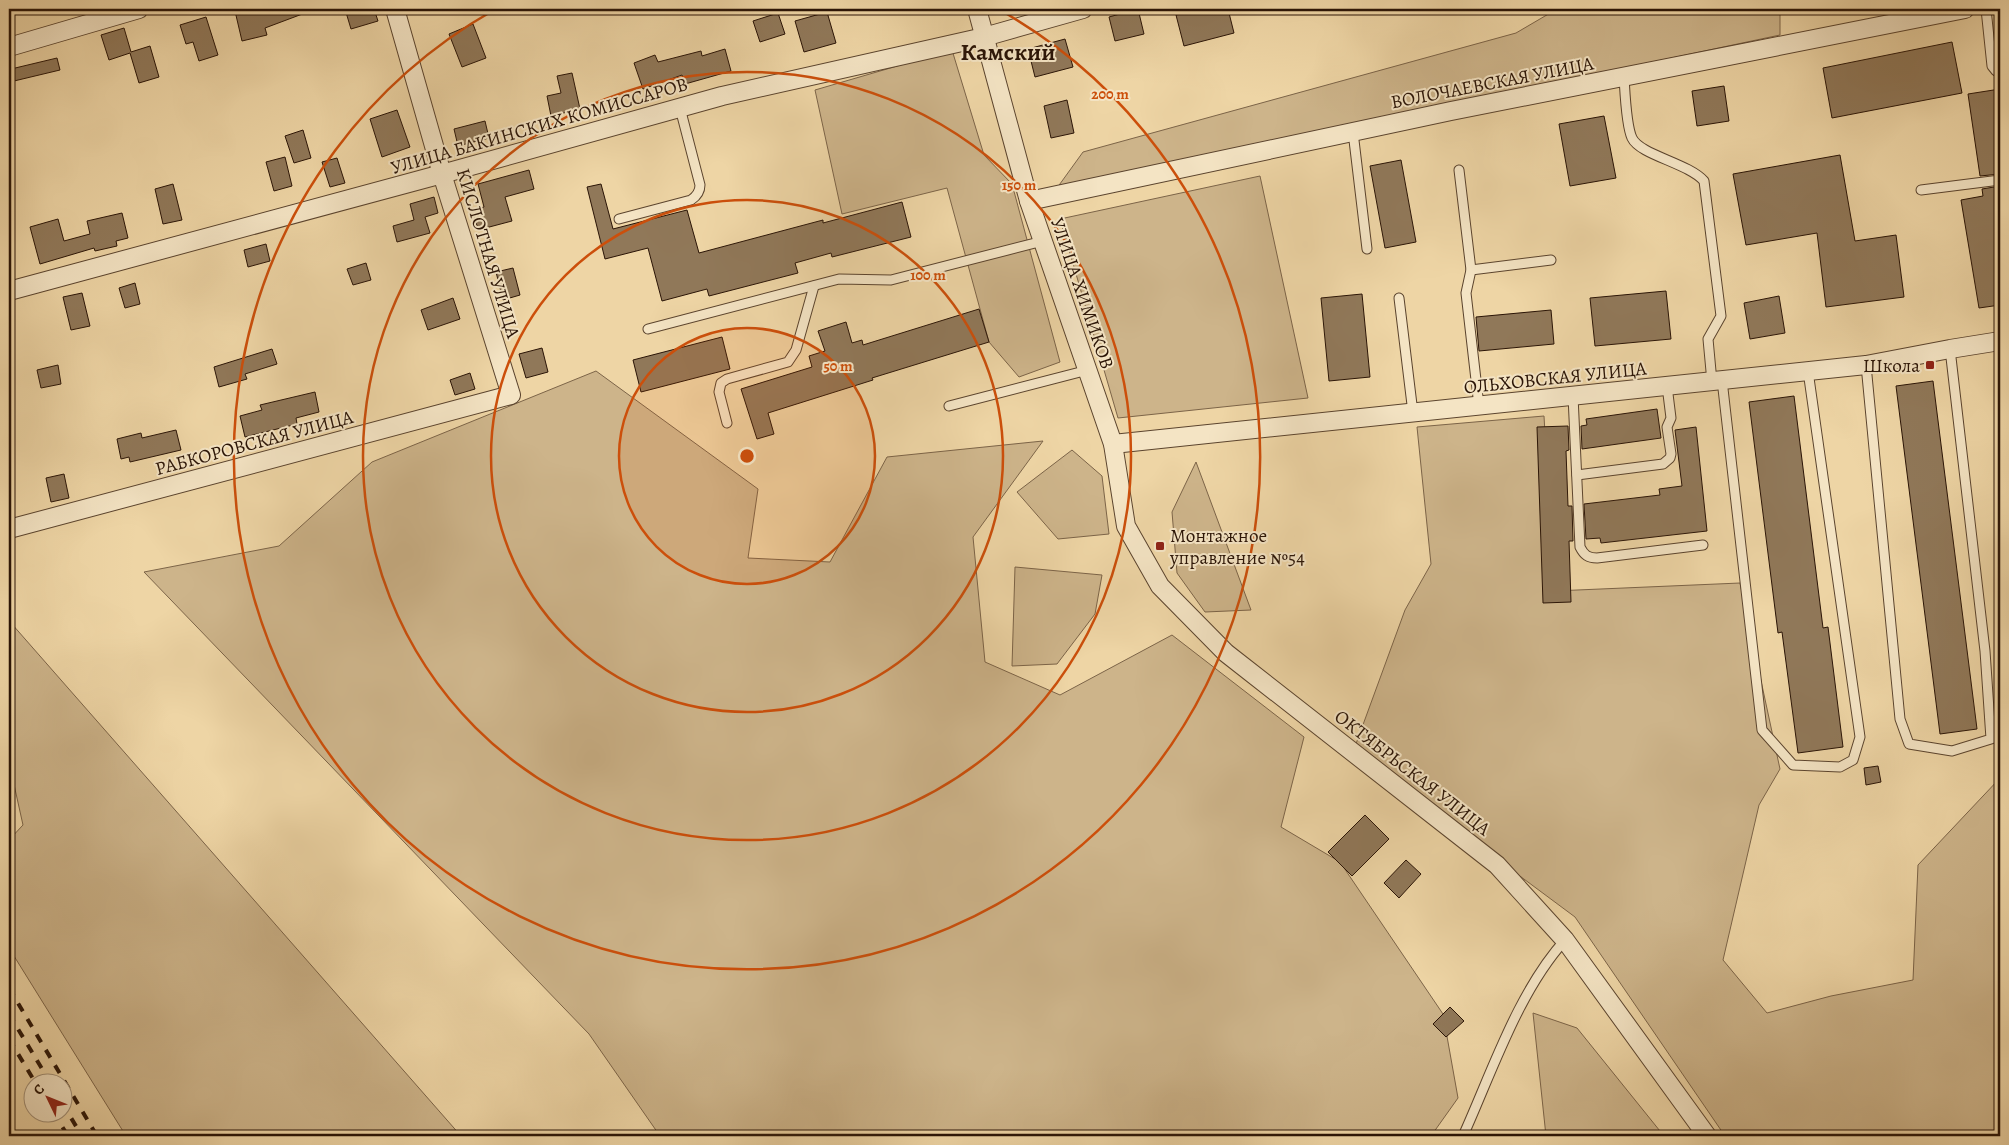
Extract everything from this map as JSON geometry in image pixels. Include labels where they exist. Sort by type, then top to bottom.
[{"type":"street","points":[[9,47],[139,9]]},
{"type":"street","name":"КИСЛОТНАЯ УЛИЦА","points":[[395,9],[442,174],[511,395]]},
{"type":"street","name":"УЛИЦА ХИМИКОВ","points":[[977,9],[1029,201],[1113,444]]},
{"type":"street","name":"УЛИЦА БАКИНСКИХ КОМИССАРОВ","points":[[9,291],[722,96],[984,37],[1082,9]]},
{"type":"street","name":"ВОЛОЧАЕВСКАЯ УЛИЦА","points":[[1029,201],[1353,132],[1965,9]]},
{"type":"street","name":"ОЛЬХОВСКАЯ УЛИЦА","points":[[1113,444],[1866,365],[1950,349],[2000,342]]},
{"type":"street","name":"РАБКОРОВСКАЯ УЛИЦА","points":[[9,529],[511,395]]},
{"type":"street","name":"ОКТЯБРЬСКАЯ УЛИЦА","points":[[1113,444],[1126,526],[1160,586],[1226,653],[1497,865],[1565,940],[1707,1136]]},
{"type":"lane","points":[[1986,9],[1992,66],[2000,71]]},
{"type":"lane","points":[[1624,77],[1630,133],[1636,144],[1693,171],[1704,181],[1721,316],[1708,339],[1717,381],[1762,730],[1793,765],[1840,767],[1854,760],[1860,737],[1808,371]]},
{"type":"lane","points":[[619,219],[691,200],[700,190],[680,108]]},
{"type":"lane","points":[[1353,132],[1367,249]]},
{"type":"lane","points":[[1459,170],[1471,270],[1466,293],[1479,406]]},
{"type":"lane","points":[[1921,190],[2000,180]]},
{"type":"lane","points":[[648,329],[839,280],[891,280],[1043,240]]},
{"type":"lane","points":[[1471,270],[1551,260]]},
{"type":"lane","points":[[727,423],[719,392],[721,382],[788,362],[796,350],[814,286]]},
{"type":"lane","points":[[1399,298],[1412,413]]},
{"type":"lane","points":[[1866,365],[1900,720],[1909,744],[1952,751],[1991,739],[1985,651],[1950,349]]},
{"type":"lane","points":[[949,406],[1088,370]]},
{"type":"lane","points":[[1577,475],[1667,462],[1671,454],[1668,427],[1671,418],[1667,386]]},
{"type":"lane","points":[[1573,396],[1580,547],[1583,554],[1589,558],[1703,545]]},
{"type":"lane","points":[[1464,1136],[1523,1000],[1550,956],[1565,940]]},
{"type":"shaded area","points":[[1557,9],[1780,9],[1780,35],[1057,188],[1083,152],[1516,33]]},
{"type":"shaded area","points":[[952,50],[984,155],[1012,184],[1060,362],[1019,377],[989,342],[947,188],[842,214],[815,90]]},
{"type":"shaded area","points":[[1260,176],[1308,398],[1118,418],[1060,219]]},
{"type":"shaded area","points":[[596,371],[758,489],[748,558],[830,562],[887,457],[1043,441],[973,537],[985,662],[1060,695],[1172,635],[1304,737],[1281,827],[1340,862],[1443,1014],[1458,1098],[1431,1136],[660,1136],[589,1034],[144,572],[279,546],[372,462]]},
{"type":"shaded area","points":[[1544,416],[1554,591],[1740,583],[1780,769],[1759,805],[1723,960],[1767,1013],[1831,996],[1913,980],[1918,865],[2000,778],[2000,1136],[1725,1136],[1575,917],[1353,752],[1405,610],[1431,564],[1417,427]]},
{"type":"shaded area","points":[[1072,450],[1102,476],[1109,534],[1058,539],[1017,492]]},
{"type":"shaded area","points":[[1196,462],[1251,610],[1205,612],[1177,573],[1172,512]]},
{"type":"shaded area","points":[[1015,567],[1102,575],[1095,614],[1057,664],[1012,666]]},
{"type":"shaded area","points":[[9,623],[11,623],[461,1136],[126,1136],[9,948],[9,840],[23,825],[11,771],[9,770]]},
{"type":"shaded area","points":[[1533,1013],[1577,1028],[1664,1136],[1546,1136]]},
{"type":"building","points":[[244,9],[313,10],[265,28],[267,35],[242,41],[235,11]]},
{"type":"building","points":[[345,9],[374,9],[378,21],[351,29]]},
{"type":"building","points":[[1138,9],[1144,34],[1115,41],[1109,17]]},
{"type":"building","points":[[1200,9],[1228,9],[1234,33],[1184,46],[1176,15]]},
{"type":"building","points":[[827,12],[836,43],[804,52],[795,21]]},
{"type":"building","points":[[778,13],[785,34],[760,42],[753,21]]},
{"type":"building","points":[[206,17],[218,55],[199,61],[193,42],[186,44],[180,25]]},
{"type":"building","points":[[473,24],[486,58],[462,67],[449,34]]},
{"type":"building","points":[[124,28],[131,52],[150,46],[159,77],[139,83],[130,53],[109,60],[101,35]]},
{"type":"building","points":[[1065,39],[1073,67],[1035,77],[1028,49]]},
{"type":"building","points":[[1952,42],[1962,93],[1832,118],[1823,68]]},
{"type":"building","points":[[725,49],[731,71],[685,84],[682,75],[643,89],[634,63],[655,55],[658,62],[701,51],[702,56]]},
{"type":"building","points":[[57,58],[60,70],[14,81],[11,69]]},
{"type":"building","points":[[572,73],[580,109],[551,116],[547,96],[561,93],[557,76]]},
{"type":"building","points":[[1724,86],[1729,121],[1697,126],[1692,91]]},
{"type":"building","points":[[2000,89],[2000,174],[1980,176],[1968,94]]},
{"type":"building","points":[[1067,100],[1074,133],[1051,138],[1044,106]]},
{"type":"building","points":[[397,110],[410,147],[382,157],[370,119]]},
{"type":"building","points":[[1604,116],[1616,178],[1570,186],[1559,124]]},
{"type":"building","points":[[485,121],[489,138],[458,146],[454,129]]},
{"type":"building","points":[[303,130],[311,158],[294,163],[285,136]]},
{"type":"building","points":[[1840,155],[1855,241],[1896,235],[1904,297],[1826,307],[1817,233],[1746,245],[1733,174]]},
{"type":"building","points":[[285,157],[292,186],[274,191],[266,162]]},
{"type":"building","points":[[337,158],[345,183],[330,187],[322,162]]},
{"type":"building","points":[[1401,160],[1416,242],[1385,248],[1370,166]]},
{"type":"building","points":[[529,170],[534,189],[505,197],[512,221],[478,230],[473,210],[484,207],[478,184]]},
{"type":"building","points":[[173,184],[182,220],[163,224],[155,189]]},
{"type":"building","points":[[601,184],[613,229],[687,210],[699,253],[823,220],[823,223],[902,202],[911,237],[832,257],[831,253],[795,263],[798,273],[709,296],[707,289],[662,301],[648,248],[605,259],[587,187]]},
{"type":"building","points":[[2000,186],[2000,305],[1979,308],[1961,200],[1983,196],[1982,189]]},
{"type":"building","points":[[434,197],[438,213],[425,217],[430,233],[397,242],[393,226],[414,220],[410,204]]},
{"type":"building","points":[[122,213],[128,238],[116,241],[117,246],[95,251],[94,248],[40,264],[30,227],[58,219],[64,241],[90,234],[87,221]]},
{"type":"building","points":[[266,244],[270,261],[248,267],[244,250]]},
{"type":"building","points":[[366,263],[371,280],[353,285],[347,269]]},
{"type":"building","points":[[513,268],[520,295],[503,300],[496,272]]},
{"type":"building","points":[[135,283],[140,304],[125,308],[119,288]]},
{"type":"building","points":[[1666,291],[1671,339],[1595,346],[1590,298]]},
{"type":"building","points":[[82,293],[90,326],[71,330],[63,297]]},
{"type":"building","points":[[1362,294],[1370,377],[1329,381],[1321,298]]},
{"type":"building","points":[[1779,296],[1785,333],[1750,339],[1744,303]]},
{"type":"building","points":[[453,298],[460,319],[428,330],[421,310]]},
{"type":"building","points":[[979,309],[989,342],[872,378],[873,380],[768,413],[774,434],[757,439],[741,389],[812,367],[809,356],[825,351],[818,331],[846,322],[852,343],[862,340],[863,345]]},
{"type":"building","points":[[1551,310],[1554,344],[1479,351],[1476,317]]},
{"type":"building","points":[[722,337],[730,369],[641,392],[633,360]]},
{"type":"building","points":[[542,348],[548,372],[526,378],[519,354]]},
{"type":"building","points":[[272,349],[277,364],[245,374],[247,379],[219,387],[214,367]]},
{"type":"building","points":[[58,365],[61,384],[41,388],[37,370]]},
{"type":"building","points":[[470,373],[475,389],[455,395],[450,380]]},
{"type":"building","points":[[1933,381],[1977,729],[1940,734],[1896,386]]},
{"type":"building","points":[[315,392],[319,412],[296,418],[297,424],[245,437],[240,416],[262,410],[260,405]]},
{"type":"building","points":[[1794,396],[1823,628],[1828,627],[1843,747],[1798,753],[1782,632],[1778,633],[1749,402]]},
{"type":"building","points":[[1657,409],[1661,438],[1582,449],[1581,426],[1587,425],[1586,419]]},
{"type":"building","points":[[1568,426],[1569,450],[1566,451],[1568,506],[1572,506],[1573,541],[1569,541],[1571,602],[1543,603],[1537,427]]},
{"type":"building","points":[[1696,427],[1707,531],[1601,543],[1600,538],[1586,539],[1584,504],[1660,495],[1659,489],[1682,486],[1675,430]]},
{"type":"building","points":[[176,430],[181,450],[130,462],[129,457],[121,459],[117,439],[141,433],[142,438]]},
{"type":"building","points":[[64,474],[69,498],[51,502],[46,478]]},
{"type":"building","points":[[1878,766],[1881,782],[1866,785],[1864,768]]},
{"type":"building","points":[[1365,815],[1389,839],[1352,876],[1328,852]]},
{"type":"building","points":[[1406,860],[1421,874],[1399,898],[1384,883]]},
{"type":"building","points":[[1450,1007],[1464,1021],[1446,1037],[1433,1024]]},
{"type":"railway","points":[[9,988],[97,1136]]},
{"type":"railway","points":[[9,1014],[44,1072]]},
{"type":"railway","points":[[9,1039],[29,1072]]},
{"type":"railway","points":[[72,1120],[82,1136]]},
{"type":"railway","points":[[59,1122],[68,1136]]},
{"type":"place","name":"Школа","points":[[1930,365]]},
{"type":"place","name":"Монтажное управление №54","points":[[1160,546]]},
{"type":"district","name":"Камский","points":[[1008,52]]}]
